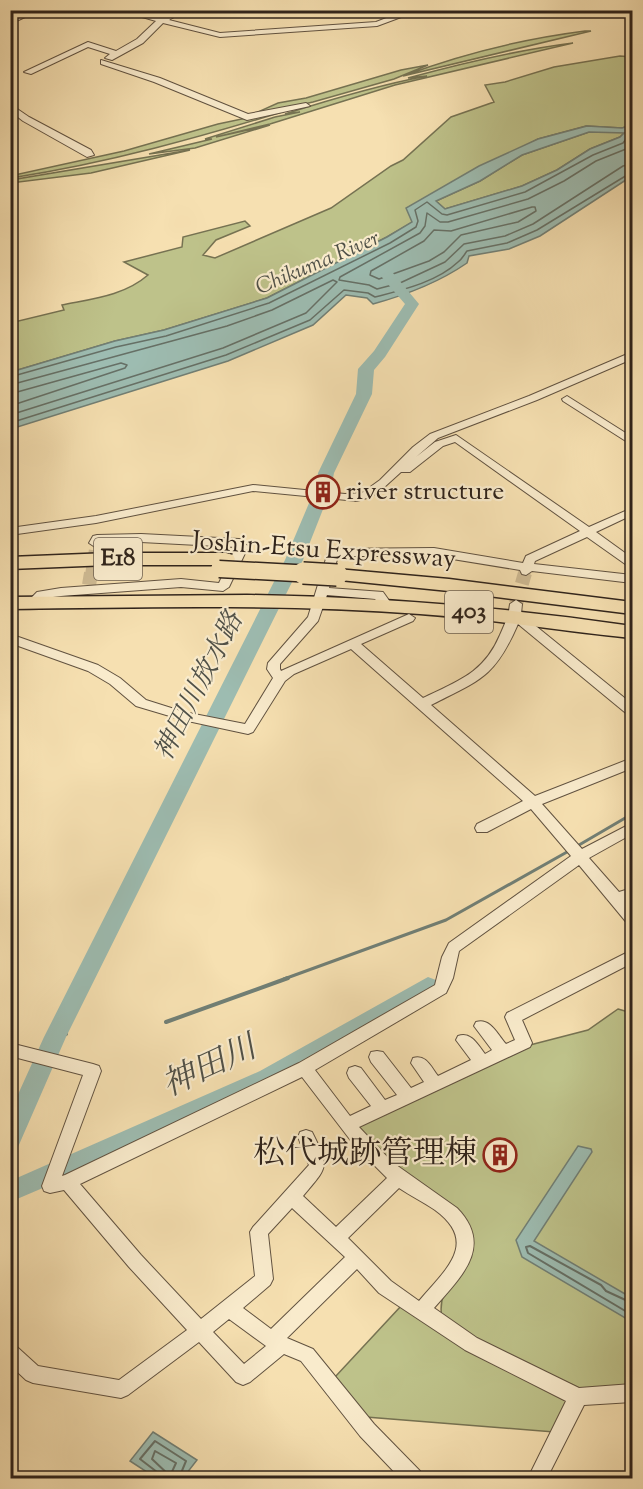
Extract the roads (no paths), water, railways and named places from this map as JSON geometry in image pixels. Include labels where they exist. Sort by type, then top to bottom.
[{"type":"highway","name":"Joshin-Etsu Expressway","points":[[10,563],[109,559],[450,575],[633,598]]},
{"type":"highway","name":"Joshin-Etsu Expressway","points":[[10,573],[223,564]]},
{"type":"highway","name":"Joshin-Etsu Expressway","points":[[339,570],[633,609]]},
{"type":"highway","name":"403","points":[[10,603],[315,599],[513,617],[633,632]]},
{"type":"street","points":[[10,22],[36,10]]},
{"type":"street","points":[[122,10],[220,35],[377,24],[416,10]]},
{"type":"street","points":[[182,10],[162,20],[140,41],[115,53],[104,62],[157,80],[244,116],[306,106]]},
{"type":"street","points":[[390,10],[400,17]]},
{"type":"street","points":[[28,72],[88,44],[115,53]]},
{"type":"street","points":[[10,106],[26,119],[90,155]]},
{"type":"street","points":[[10,532],[63,527],[254,488],[288,489],[337,497],[366,495],[421,444],[434,436],[633,355]]},
{"type":"street","points":[[598,370],[633,362]]},
{"type":"street","points":[[567,399],[633,442]]},
{"type":"street","points":[[388,477],[403,472],[439,444],[456,438],[633,563]]},
{"type":"street","points":[[527,569],[530,559],[633,512]]},
{"type":"street","points":[[32,603],[41,595],[89,588],[181,583],[223,587],[242,547],[239,543],[230,542],[141,538],[97,539],[95,543]]},
{"type":"street","points":[[280,678],[273,669],[274,663],[314,618],[315,599],[333,552],[434,552],[527,569],[633,579]]},
{"type":"street","points":[[423,704],[471,680],[488,667],[513,617],[541,636],[633,711]]},
{"type":"street","points":[[10,638],[93,668],[115,681],[141,703],[183,716],[248,729],[280,678],[289,671],[409,618]]},
{"type":"street","points":[[352,642],[533,802],[633,919]]},
{"type":"street","points":[[482,828],[533,802],[633,763]]},
{"type":"street","points":[[11,1050],[93,1071],[50,1186],[68,1182],[305,1068],[441,989],[446,981],[447,958],[454,947],[580,857],[633,828]]},
{"type":"street","points":[[616,899],[633,892]]},
{"type":"street","points":[[347,1125],[524,1043],[513,1017],[633,956]]},
{"type":"street","points":[[482,1026],[502,1052]]},
{"type":"street","points":[[464,1040],[482,1062]]},
{"type":"street","points":[[377,1057],[408,1097]]},
{"type":"street","points":[[419,1063],[435,1084]]},
{"type":"street","points":[[305,1068],[347,1125],[398,1178],[455,1216],[465,1231],[468,1244],[465,1256],[422,1310]]},
{"type":"street","points":[[355,1073],[382,1109]]},
{"type":"street","points":[[10,1352],[33,1374],[121,1389],[229,1309],[264,1280],[259,1232],[317,1167],[306,1137]]},
{"type":"street","points":[[336,1238],[398,1178]]},
{"type":"street","points":[[68,1182],[135,1261],[243,1376],[357,1257]]},
{"type":"street","points":[[292,1197],[357,1257],[385,1287],[471,1344],[578,1397],[633,1393]]},
{"type":"street","points":[[229,1309],[277,1342],[307,1355],[367,1430],[413,1479]]},
{"type":"street","points":[[537,1479],[578,1397]]},
{"type":"water","points":[[632,125],[632,176],[540,236],[509,249],[469,256],[467,263],[445,277],[422,288],[373,304],[367,298],[346,295],[313,325],[228,361],[11,429],[11,372],[115,341],[164,330],[267,298],[412,222],[406,208],[479,166],[538,139],[587,126],[622,128]],"holes":[[[589,132],[624,133],[620,137],[590,149],[557,170],[522,186],[445,209],[436,201],[480,181],[522,155]]]},
{"type":"water","points":[[578,1146],[591,1149],[592,1152],[534,1241],[632,1298],[632,1322],[522,1257],[516,1240]]},
{"type":"water","points":[[153,1432],[197,1460],[183,1478],[156,1478],[130,1461]]},
{"type":"waterway","name":"神田川放水路","points":[[10,1140],[55,1037],[294,560],[323,489],[326,473],[364,394],[366,369],[380,354],[412,304],[388,276]]},
{"type":"waterway","points":[[579,845],[632,814]]},
{"type":"waterway","points":[[284,979],[446,920],[567,852]]},
{"type":"waterway","points":[[166,1022],[288,978]]},
{"type":"waterway","name":"神田川","points":[[10,1192],[268,1078],[428,986]]},
{"type":"waterway","points":[[55,1037],[66,1034]]},
{"type":"waterway","points":[[10,1102],[25,1105]]},
{"type":"tunnel","points":[[90,575],[95,543]]},
{"type":"tunnel","points":[[525,575],[526,571]]},
{"type":"tunnel","points":[[89,585],[91,573]]},
{"type":"tunnel","points":[[516,604],[525,573]]},
{"type":"place","name":"river structure","points":[[323,492]]},
{"type":"place","name":"松代城跡管理棟","points":[[500,1155]]},
{"type":"water label","name":"Chikuma River","points":[[318,264]]}]
